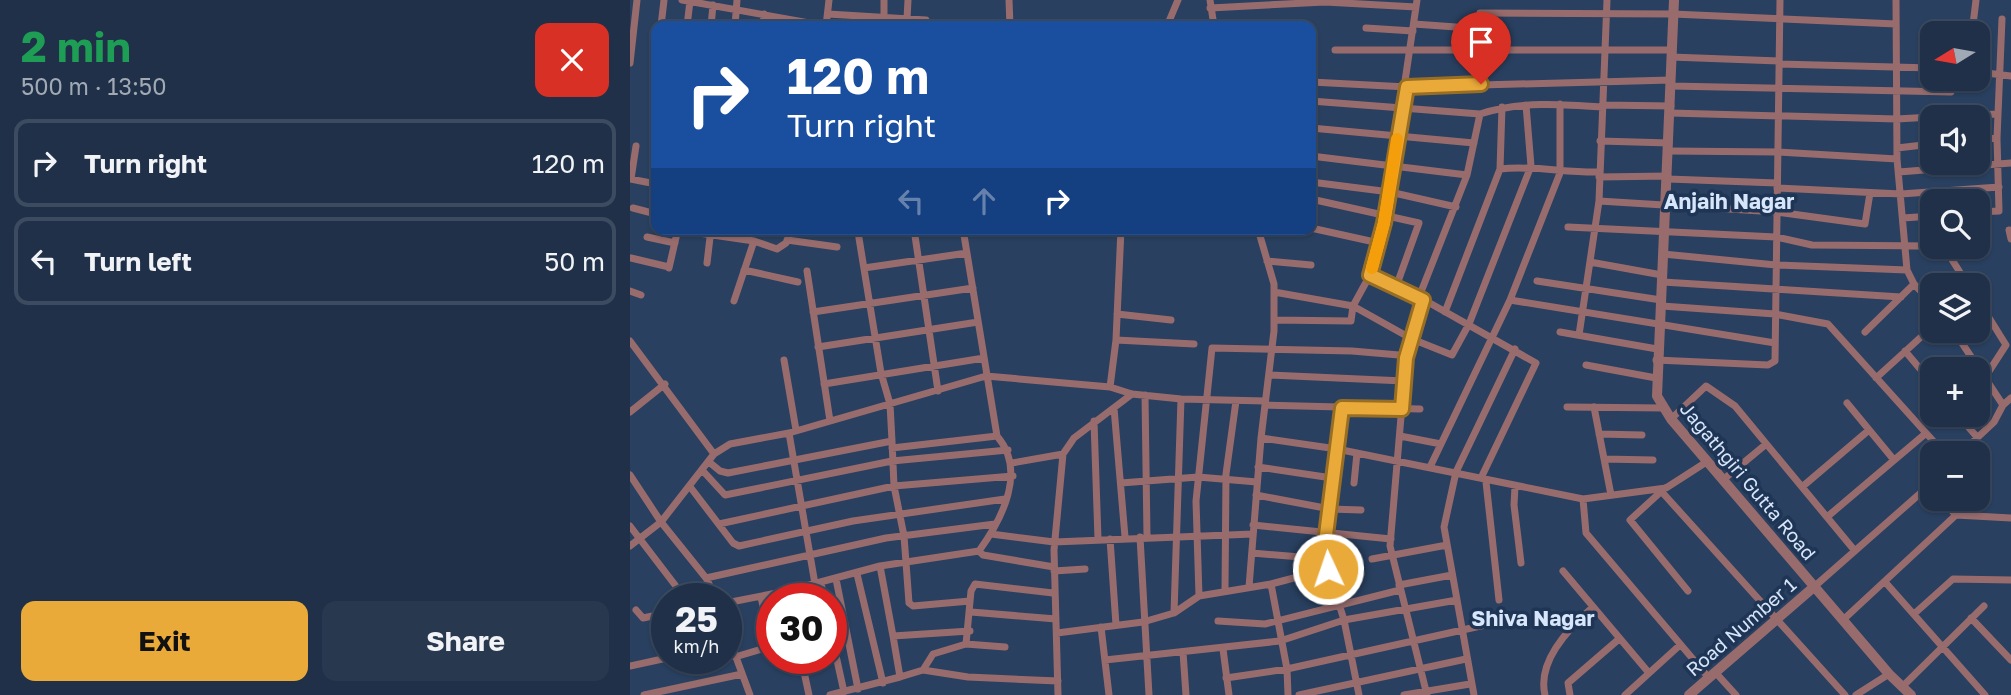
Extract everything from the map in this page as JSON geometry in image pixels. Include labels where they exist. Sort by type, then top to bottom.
[{"type":"street","points":[[630,63],[637,0]]},
{"type":"street","points":[[662,21],[664,0]]},
{"type":"street","points":[[735,21],[737,0]]},
{"type":"street","points":[[827,21],[829,0]]},
{"type":"street","points":[[884,0],[884,18]]},
{"type":"street","points":[[907,19],[908,0]]},
{"type":"street","points":[[1009,0],[1010,21]]},
{"type":"street","points":[[1169,21],[1178,0]]},
{"type":"street","points":[[1580,335],[1599,201],[1607,0]]},
{"type":"street","name":"Jagathgiri Gutta Road","points":[[1674,0],[1657,396],[1671,419],[1888,674],[1911,695]]},
{"type":"street","points":[[1560,332],[1657,354],[1768,365],[1775,361],[1780,0]]},
{"type":"street","points":[[1896,0],[1897,159],[1907,270],[1920,290]]},
{"type":"street","points":[[1973,21],[1976,0]]},
{"type":"street","points":[[687,21],[686,1],[764,14],[784,21]]},
{"type":"street","points":[[1210,4],[1417,4],[1407,87],[1385,217],[1370,275],[1353,306],[1351,321],[1274,320]]},
{"type":"street","points":[[711,21],[713,5]]},
{"type":"street","points":[[1480,13],[1606,16],[1673,14],[1896,24]]},
{"type":"street","points":[[763,21],[764,14]]},
{"type":"street","points":[[828,14],[926,20]]},
{"type":"street","points":[[1990,211],[1998,211],[1997,138],[2002,19]]},
{"type":"street","points":[[1366,28],[1456,27]]},
{"type":"street","points":[[1335,50],[1672,53],[1779,63],[1920,68]]},
{"type":"street","points":[[1990,74],[2011,76]]},
{"type":"street","points":[[1316,82],[1407,87],[1604,80],[1951,92]]},
{"type":"street","points":[[1316,101],[1480,114],[1502,107],[1560,104],[1777,115],[1920,118]]},
{"type":"street","points":[[1430,467],[1510,300],[1560,173],[1560,104]]},
{"type":"street","points":[[1274,292],[1353,306],[1412,339],[1452,355],[1469,324],[1531,166],[1526,105]]},
{"type":"street","points":[[1445,312],[1500,169],[1502,107]]},
{"type":"street","points":[[1427,693],[1392,555],[1391,539],[1406,358],[1421,299],[1467,175],[1480,114]]},
{"type":"street","points":[[1990,114],[1998,114]]},
{"type":"street","points":[[1316,128],[1474,143]]},
{"type":"street","points":[[1990,139],[1997,138]]},
{"type":"street","points":[[1601,141],[1897,159]]},
{"type":"street","points":[[1897,148],[1920,145]]},
{"type":"street","points":[[636,146],[630,179],[651,183]]},
{"type":"street","points":[[1316,157],[1467,175]]},
{"type":"street","points":[[1899,172],[2011,163]]},
{"type":"street","points":[[1500,169],[1531,166],[1560,173],[1668,177],[1870,193],[1901,194],[1999,187]]},
{"type":"street","points":[[1316,182],[1390,192],[1456,207]]},
{"type":"street","points":[[1599,201],[1777,212],[1866,224],[1870,193]]},
{"type":"street","points":[[1316,200],[1419,223],[1396,288]]},
{"type":"street","points":[[633,208],[651,213]]},
{"type":"street","points":[[1903,218],[1920,217]]},
{"type":"street","points":[[1568,227],[1776,237],[1812,245],[1920,246]]},
{"type":"street","points":[[1316,229],[1378,243]]},
{"type":"street","points":[[2009,230],[2011,239]]},
{"type":"street","points":[[631,258],[669,267],[677,235]]},
{"type":"street","points":[[707,263],[710,235]]},
{"type":"street","points":[[725,235],[779,249],[789,235]]},
{"type":"street","points":[[858,235],[881,375],[890,404],[894,486],[904,536],[911,605],[970,601]]},
{"type":"street","points":[[915,235],[938,391]]},
{"type":"street","points":[[822,583],[880,566],[979,551],[991,534],[1013,476],[1012,463],[1008,450],[998,436],[964,235]]},
{"type":"street","points":[[1110,387],[1116,340],[1121,235]]},
{"type":"street","points":[[1249,587],[1258,467],[1274,320],[1274,292],[1260,235]]},
{"type":"street","points":[[647,237],[675,243]]},
{"type":"street","points":[[787,240],[837,247]]},
{"type":"street","points":[[734,301],[754,241]]},
{"type":"street","points":[[864,268],[967,253]]},
{"type":"street","points":[[1663,254],[1776,265],[1907,270]]},
{"type":"street","points":[[1267,261],[1311,265]]},
{"type":"street","points":[[1590,262],[1662,278],[1776,291],[1901,297]]},
{"type":"street","points":[[744,270],[798,282]]},
{"type":"street","points":[[807,271],[830,421]]},
{"type":"street","points":[[1370,275],[1533,359],[1536,368],[1484,480],[1499,600]]},
{"type":"street","points":[[1537,281],[1662,303],[1775,314],[1828,324],[1932,441]]},
{"type":"street","points":[[1865,332],[1914,284]]},
{"type":"street","points":[[813,312],[973,288]]},
{"type":"street","points":[[630,291],[641,295]]},
{"type":"street","points":[[1510,300],[1774,343]]},
{"type":"street","points":[[1117,314],[1171,320]]},
{"type":"street","points":[[1990,319],[2006,345],[1990,370]]},
{"type":"street","points":[[818,347],[978,322]]},
{"type":"street","points":[[1875,378],[1920,338]]},
{"type":"street","points":[[1116,340],[1194,344]]},
{"type":"street","points":[[630,341],[665,384],[714,454]]},
{"type":"street","points":[[1199,596],[1198,477],[1212,348],[1352,351],[1406,358]]},
{"type":"street","points":[[1474,695],[1444,527],[1456,472],[1515,349]]},
{"type":"street","points":[[1905,351],[1920,369]]},
{"type":"street","points":[[824,384],[984,358]]},
{"type":"street","points":[[784,360],[793,432],[793,458],[810,557],[818,583]]},
{"type":"street","points":[[1586,365],[1656,378]]},
{"type":"street","points":[[1269,375],[1404,381]]},
{"type":"street","points":[[630,546],[661,522],[691,488],[714,454],[740,441],[793,432],[986,376],[1110,387],[1132,394],[1181,400],[1419,409]]},
{"type":"street","points":[[630,412],[665,384]]},
{"type":"street","points":[[1671,419],[1706,386],[1735,406],[1855,551]]},
{"type":"street","points":[[1990,387],[2003,405]]},
{"type":"street","points":[[1058,695],[1053,593],[1054,542],[1063,454],[1074,438],[1132,394]]},
{"type":"street","points":[[1145,396],[1147,481],[1143,537],[1143,622],[1149,695]]},
{"type":"street","points":[[1973,441],[1994,422],[2003,405],[2011,398]]},
{"type":"street","points":[[1174,613],[1174,537],[1181,400]]},
{"type":"street","points":[[1225,590],[1226,479],[1236,401]]},
{"type":"street","points":[[1847,403],[1894,460]]},
{"type":"street","points":[[1567,407],[1664,408]]},
{"type":"street","points":[[1594,407],[1611,495]]},
{"type":"street","points":[[1114,408],[1125,537]]},
{"type":"street","points":[[1342,408],[1332,478],[1325,559],[1344,620],[1359,695]]},
{"type":"street","points":[[1094,421],[1098,540]]},
{"type":"street","points":[[1968,427],[1977,437]]},
{"type":"street","points":[[1802,486],[1870,430]]},
{"type":"street","points":[[1599,434],[1642,435]]},
{"type":"street","points":[[1827,517],[1925,434]]},
{"type":"street","points":[[709,462],[720,471],[728,473],[793,458],[892,445],[998,436]]},
{"type":"street","points":[[1400,436],[1441,444]]},
{"type":"street","points":[[1261,439],[1337,449],[1583,499],[1664,489]]},
{"type":"street","points":[[1724,480],[1765,445]]},
{"type":"street","points":[[703,471],[725,495],[892,461],[1008,450]]},
{"type":"street","points":[[1354,483],[1357,453]]},
{"type":"street","points":[[1012,463],[1063,454]]},
{"type":"street","points":[[1604,459],[1653,460]]},
{"type":"street","points":[[1688,591],[1630,520],[1664,489],[1708,461]]},
{"type":"street","points":[[1258,467],[1332,478]]},
{"type":"street","points":[[630,475],[661,522],[708,583]]},
{"type":"street","points":[[719,524],[894,486],[1013,476]]},
{"type":"street","points":[[1121,483],[1198,477],[1257,482]]},
{"type":"street","points":[[1515,486],[1514,505],[1521,563]]},
{"type":"street","points":[[691,488],[739,546],[900,514],[1005,499]]},
{"type":"street","points":[[1664,489],[1845,695]]},
{"type":"street","points":[[1256,495],[1330,509],[1361,510]]},
{"type":"street","points":[[1815,586],[1920,495]]},
{"type":"street","points":[[1583,499],[1586,533],[1680,645],[1736,695]]},
{"type":"street","points":[[1952,511],[1956,515],[2011,518]]},
{"type":"street","points":[[1844,620],[1956,515]]},
{"type":"street","points":[[706,578],[904,536],[995,524]]},
{"type":"street","points":[[1253,525],[1326,535],[1391,539]]},
{"type":"street","points":[[630,526],[674,583]]},
{"type":"street","points":[[991,534],[1054,542],[1125,537],[1253,534]]},
{"type":"street","points":[[1110,539],[1116,625]]},
{"type":"street","points":[[1372,559],[1447,545]]},
{"type":"street","points":[[979,551],[983,555],[1054,569],[1085,569]]},
{"type":"street","points":[[1252,553],[1325,559]]},
{"type":"street","points":[[880,566],[900,677]]},
{"type":"street","points":[[1057,634],[1143,622],[1174,613],[1199,596],[1271,584],[1328,569]]},
{"type":"street","points":[[1563,571],[1649,673]]},
{"type":"street","points":[[857,574],[883,683]]},
{"type":"street","points":[[1218,621],[1265,624],[1451,575]]},
{"type":"street","points":[[836,579],[859,689]]},
{"type":"street","points":[[1914,614],[1952,579],[2011,580]]},
{"type":"street","points":[[1886,583],[1985,695]]},
{"type":"street","points":[[966,645],[970,631],[971,591],[975,584],[1053,593]]},
{"type":"street","points":[[1271,584],[1287,669],[1288,695]]},
{"type":"street","name":"Road Number 1","points":[[1689,695],[1815,586]]},
{"type":"street","points":[[1105,660],[1280,641],[1344,620],[1457,600]]},
{"type":"street","points":[[1903,686],[1984,607]]},
{"type":"street","points":[[1545,695],[1541,680],[1567,629],[1592,608]]},
{"type":"street","points":[[636,610],[643,618],[651,618]]},
{"type":"street","points":[[971,612],[1056,619]]},
{"type":"street","points":[[1971,618],[2011,660]]},
{"type":"street","points":[[1226,678],[1351,656],[1494,623]]},
{"type":"street","points":[[1101,627],[1109,695]]},
{"type":"street","points":[[892,636],[970,631]]},
{"type":"street","points":[[1570,695],[1568,683],[1619,639]]},
{"type":"street","points":[[923,670],[933,654],[966,645],[1005,647]]},
{"type":"street","points":[[1625,695],[1680,645]]},
{"type":"street","points":[[1223,649],[1229,695]]},
{"type":"street","points":[[1183,652],[1186,695]]},
{"type":"street","points":[[1299,695],[1466,659]]},
{"type":"street","points":[[630,666],[651,661]]},
{"type":"street","points":[[830,695],[883,683],[923,670],[968,677],[1058,681]]},
{"type":"street","points":[[643,695],[742,674],[750,695]]},
{"type":"street","points":[[804,674],[809,695]]},
{"type":"street","points":[[840,674],[844,692]]},
{"type":"street","points":[[1856,695],[1888,674]]},
{"type":"street","points":[[1404,695],[1470,684]]},
{"type":"slow traffic","points":[[1372,268],[1384,223],[1397,139]]},
{"type":"district","name":"Anjaih Nagar","points":[[1729,202]]},
{"type":"district","name":"Shiva Nagar","points":[[1533,619]]},
{"type":"route","points":[[1328,569],[1325,559],[1326,535],[1342,408],[1402,409],[1406,358],[1423,300],[1370,275],[1384,223],[1407,87],[1481,84]]}]
